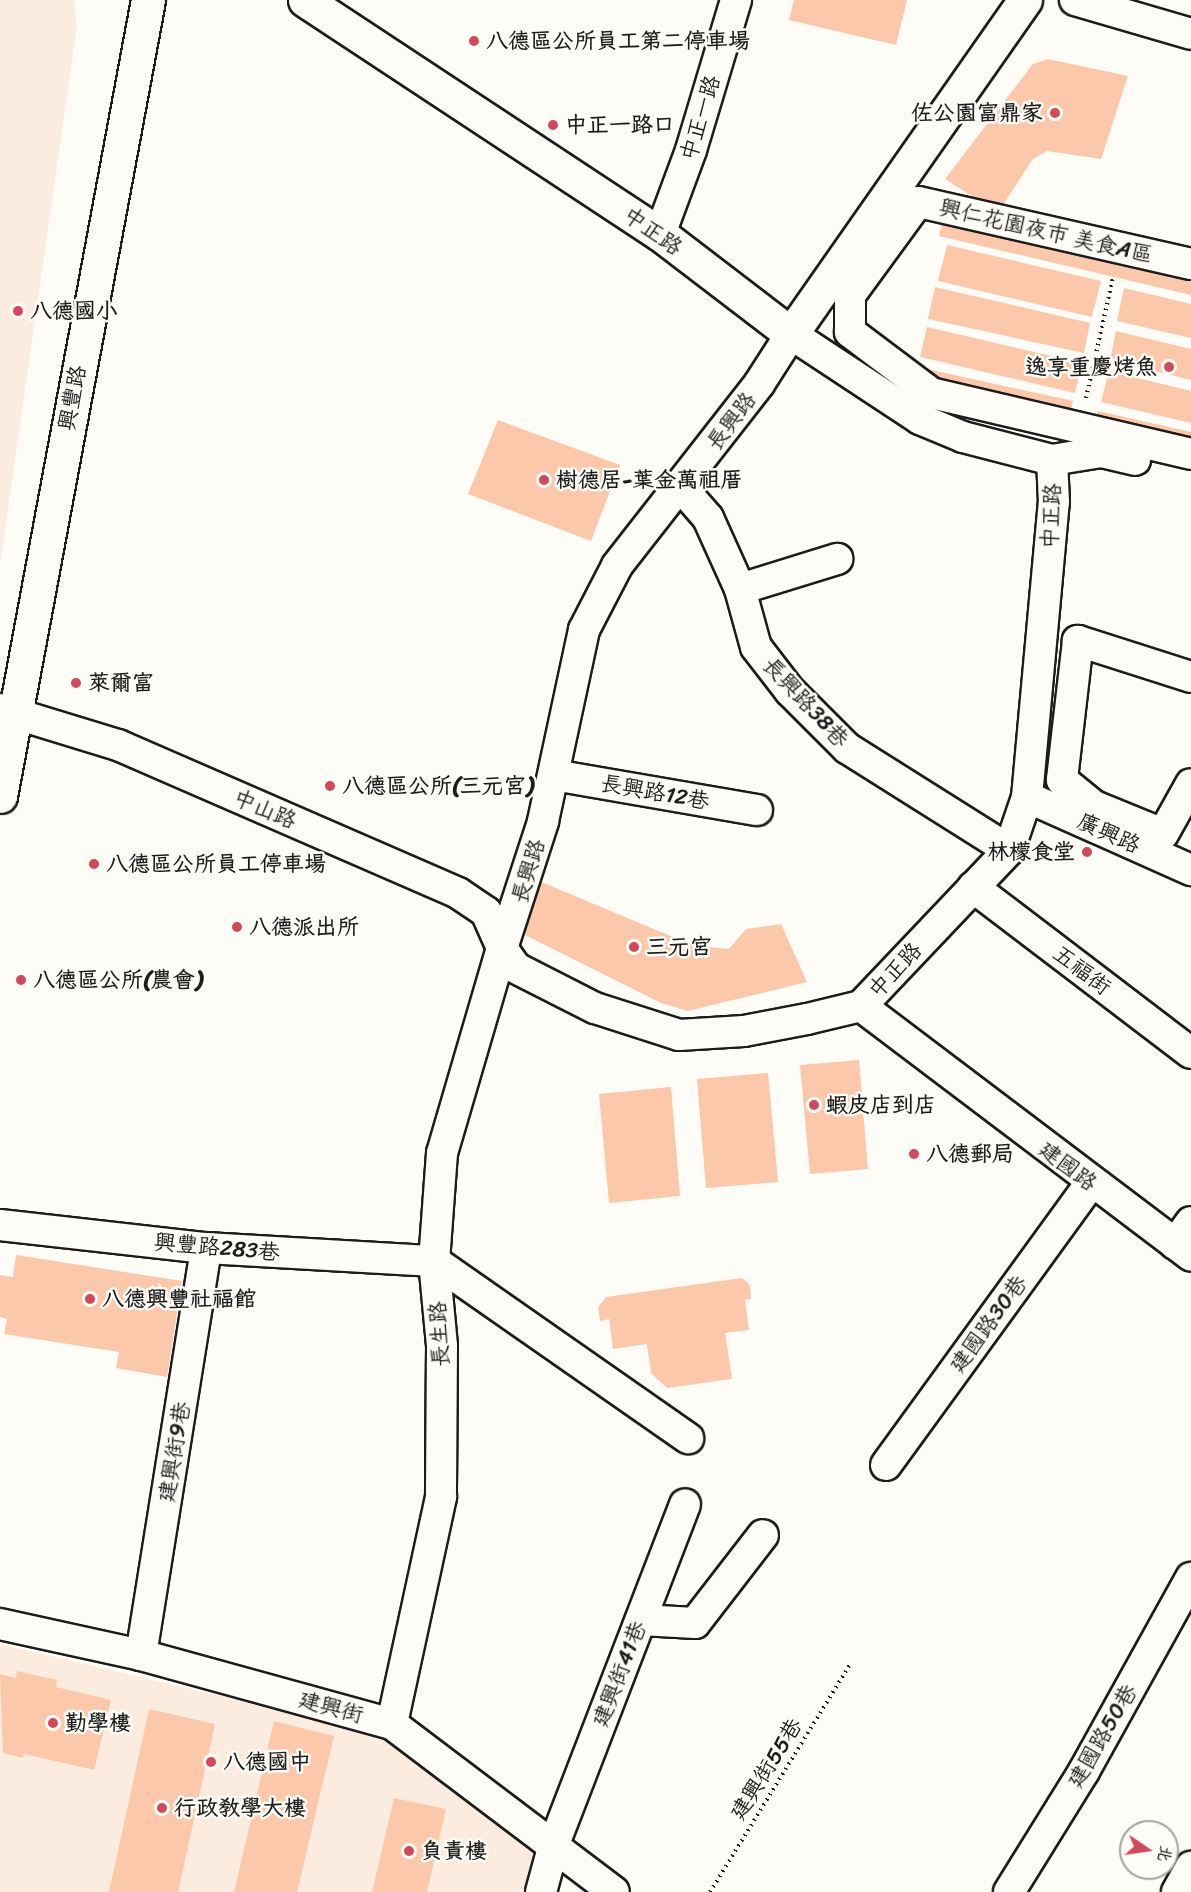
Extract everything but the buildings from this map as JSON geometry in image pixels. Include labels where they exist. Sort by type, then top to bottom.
[{"type":"main road","name":"興豐路","points":[[0,796],[7,711],[148,0]]},
{"type":"main road","name":"中正路","points":[[305,0],[660,234],[791,334]]},
{"type":"main road","name":"長興路","points":[[791,334],[1025,0]]},
{"type":"street","name":"中正一路","points":[[660,234],[691,150],[736,0]]},
{"type":"street","points":[[1075,0],[1191,34]]},
{"type":"street","name":"興仁花園夜市 美食A區","points":[[1191,264],[918,202],[850,295],[850,332],[931,393],[1191,454]]},
{"type":"street","name":"中正路","points":[[502,948],[516,968],[595,1008],[680,1035],[744,1031],[861,1006],[1009,850],[1027,797],[1054,502],[1052,460],[963,436],[920,419],[791,334]]},
{"type":"street","name":"長興路","points":[[502,948],[543,822],[584,630],[617,566],[681,487],[759,384],[791,334]]},
{"type":"street","points":[[1052,460],[1101,452],[1191,472]]},
{"type":"street","name":"長興路38巷","points":[[681,487],[708,518],[740,589],[756,647],[790,691],[847,748],[1009,850]]},
{"type":"street","points":[[740,589],[837,559]]},
{"type":"street","points":[[1191,677],[1078,642],[1062,780],[1094,806],[1163,834],[1191,784]]},
{"type":"street","name":"中山路","points":[[7,711],[118,745],[458,893],[486,912],[502,948]]},
{"type":"street","name":"長興路12巷","points":[[554,774],[757,810]]},
{"type":"street","name":"廣興路","points":[[1027,797],[1191,870]]},
{"type":"street","name":"五福街","points":[[973,887],[1191,1053]]},
{"type":"street","name":"長生路","points":[[392,1724],[441,1497],[442,1346],[434,1261],[442,1153],[502,948]]},
{"type":"street","name":"建國路","points":[[861,1006],[1091,1184],[1186,1241]]},
{"type":"street","name":"建國路30巷","points":[[886,1465],[1091,1184]]},
{"type":"street","name":"興豐路283巷","points":[[0,1225],[206,1248],[434,1261]]},
{"type":"street","name":"建興街9巷","points":[[141,1655],[206,1248]]},
{"type":"street","points":[[434,1261],[688,1438]]},
{"type":"street","name":"建興街41巷","points":[[541,1892],[554,1844],[685,1504]]},
{"type":"street","points":[[640,1620],[695,1623],[763,1535]]},
{"type":"street","name":"建國路50巷","points":[[1009,1892],[1084,1770],[1191,1578]]},
{"type":"street","name":"建興街","points":[[0,1624],[141,1655],[392,1724],[554,1844],[614,1892]]},
{"type":"street","points":[[1177,1892],[1191,1867]]},
{"type":"path","points":[[1079,427],[1113,277]]},
{"type":"path","name":"建興街55巷","points":[[710,1892],[850,1664]]},
{"type":"shaded area","name":"八德國小","points":[[0,0],[74,0],[77,26],[0,565]]},
{"type":"shaded area","name":"八德國中","points":[[0,1644],[395,1737],[540,1849],[528,1892],[0,1892]]},
{"type":"place","name":"八德區公所員工第二停車場","points":[[474,41]]},
{"type":"place","name":"佐公園富鼎家","points":[[1055,113]]},
{"type":"place","name":"中正一路口","points":[[553,125]]},
{"type":"place","name":"八德國小","points":[[18,311]]},
{"type":"place","name":"逸享重慶烤魚","points":[[1169,367]]},
{"type":"place","name":"樹德居-葉金萬祖厝","points":[[544,480]]},
{"type":"place","name":"萊爾富","points":[[76,683]]},
{"type":"place","name":"八德區公所(三元宮)","points":[[330,786]]},
{"type":"place","name":"林檬食堂","points":[[1087,852]]},
{"type":"place","name":"八德區公所員工停車場","points":[[94,864]]},
{"type":"place","name":"八德派出所","points":[[237,927]]},
{"type":"place","name":"三元宮","points":[[634,947]]},
{"type":"place","name":"八德區公所(農會)","points":[[21,980]]},
{"type":"place","name":"蝦皮店到店","points":[[814,1105]]},
{"type":"place","name":"八德郵局","points":[[914,1154]]},
{"type":"place","name":"八德興豐社福館","points":[[90,1299]]},
{"type":"place","name":"勤學樓","points":[[53,1723]]},
{"type":"place","name":"八德國中","points":[[211,1762]]},
{"type":"place","name":"行政教學大樓","points":[[162,1808]]},
{"type":"place","name":"負責樓","points":[[409,1851]]}]
